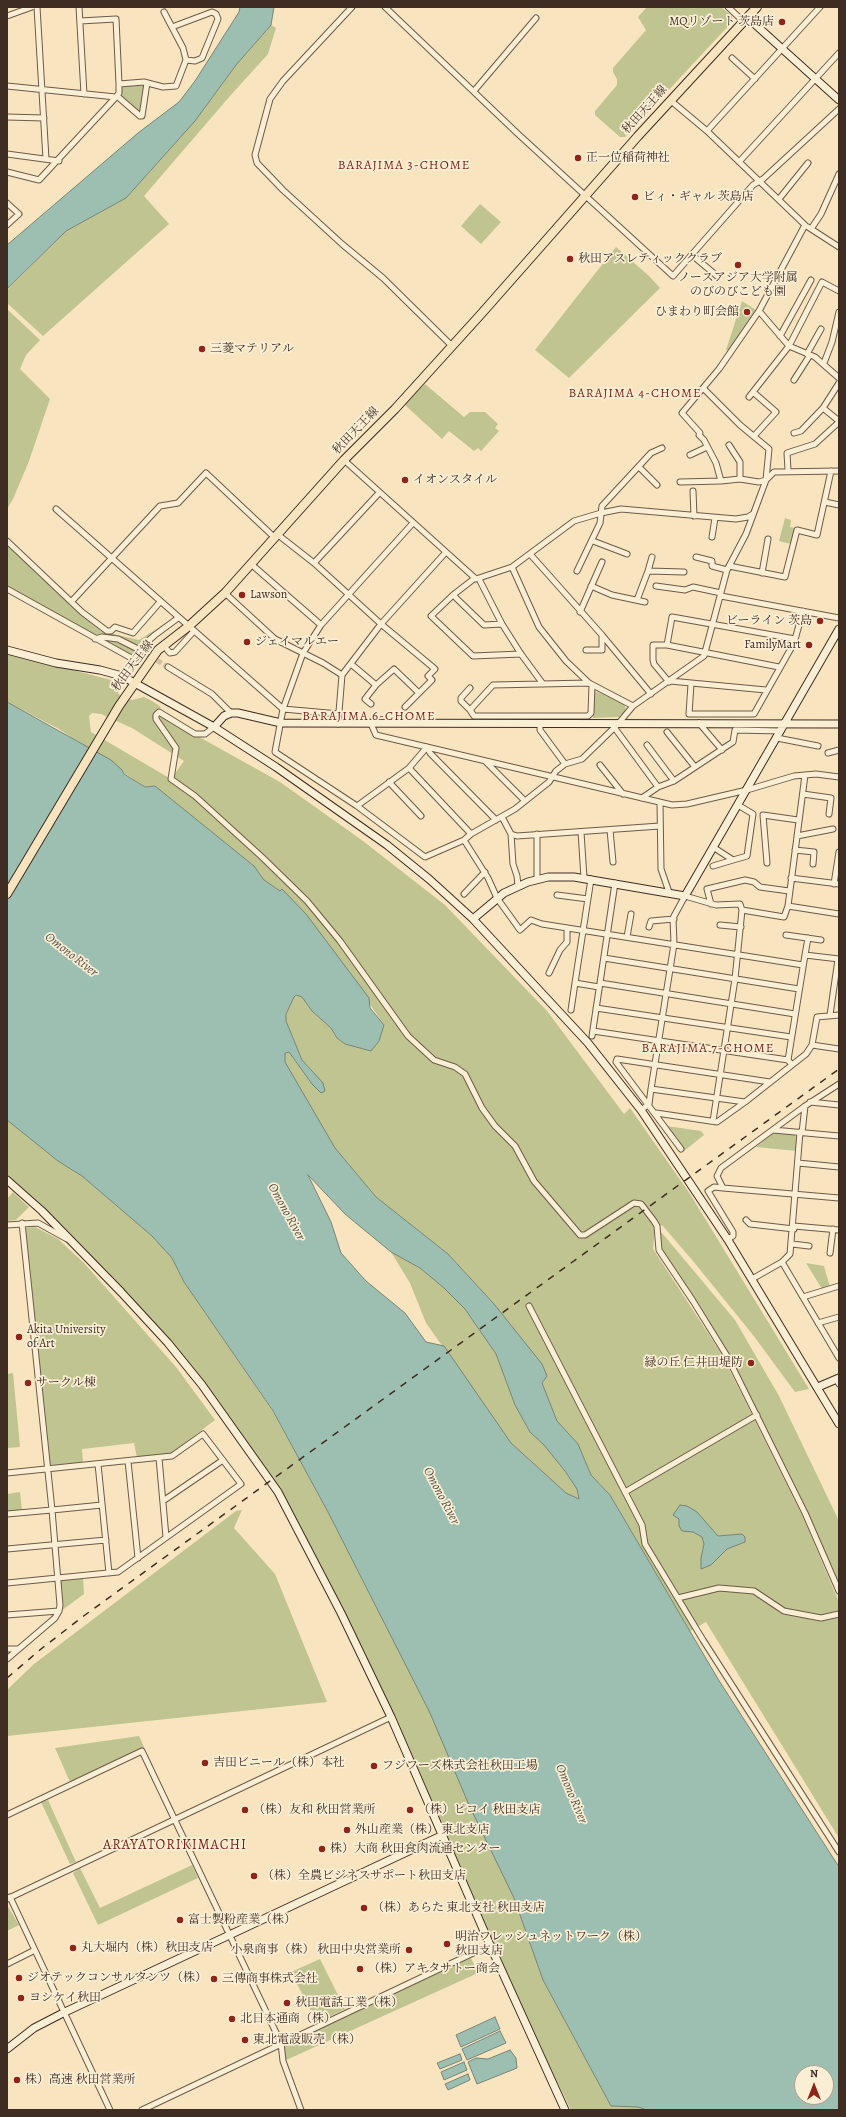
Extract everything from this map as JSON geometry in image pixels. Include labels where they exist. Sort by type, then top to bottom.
[{"type":"main road","name":"秋田天王線","points":[[7,894],[119,706],[158,650],[192,628],[225,593],[344,460],[396,406],[586,196],[670,100],[757,7]]},
{"type":"street","points":[[7,16],[32,7]]},
{"type":"street","points":[[37,7],[46,159]]},
{"type":"street","points":[[79,7],[84,94]]},
{"type":"street","points":[[352,7],[283,80],[270,99],[254,155],[257,163],[283,190],[342,244],[383,278],[451,345]]},
{"type":"street","points":[[386,7],[673,276],[758,181],[774,169],[839,109]]},
{"type":"street","points":[[728,7],[782,49],[839,100]]},
{"type":"street","points":[[707,131],[820,7]]},
{"type":"street","points":[[119,84],[147,83],[163,87],[176,86],[186,60],[183,48],[164,12]]},
{"type":"street","points":[[172,28],[212,12],[216,14],[218,19],[202,58],[194,61],[186,60]]},
{"type":"street","points":[[474,91],[536,18]]},
{"type":"street","points":[[7,172],[39,180],[119,93],[116,19],[80,21]]},
{"type":"street","points":[[739,162],[839,53]]},
{"type":"street","points":[[732,58],[755,79]]},
{"type":"street","points":[[7,86],[116,97],[142,116],[147,83]]},
{"type":"street","points":[[670,100],[707,131],[758,181],[779,199],[805,226],[811,228],[839,247]]},
{"type":"street","points":[[7,117],[44,118]]},
{"type":"street","points":[[7,154],[59,160]]},
{"type":"street","points":[[779,199],[808,163]]},
{"type":"street","points":[[811,228],[821,214],[838,182],[839,174]]},
{"type":"street","points":[[7,203],[19,214],[7,225]]},
{"type":"street","points":[[721,480],[716,463],[699,435],[700,433],[682,413],[720,369],[759,311],[805,226]]},
{"type":"street","points":[[692,255],[717,276]]},
{"type":"street","points":[[780,336],[811,280]]},
{"type":"street","points":[[754,436],[776,412],[751,395],[789,346],[822,282],[839,290]]},
{"type":"street","points":[[759,311],[789,346],[809,354],[824,363],[839,378]]},
{"type":"street","points":[[824,363],[832,342],[839,312]]},
{"type":"street","points":[[794,380],[821,329]]},
{"type":"street","points":[[794,433],[801,430],[823,408],[839,383]]},
{"type":"street","points":[[413,523],[321,625],[303,653],[283,709],[275,752],[357,806],[424,857],[464,840],[471,834],[502,817],[525,801],[549,782],[556,771],[564,764],[582,759],[633,706],[670,681],[706,653],[728,568],[746,534],[766,480],[769,449],[704,389]]},
{"type":"street","points":[[788,470],[787,453],[815,444],[839,421],[823,408]]},
{"type":"street","points":[[729,445],[740,462],[740,479]]},
{"type":"street","points":[[690,456],[706,446]]},
{"type":"street","points":[[577,571],[593,541],[600,523],[602,506],[651,453],[662,448]]},
{"type":"street","points":[[344,460],[476,579],[520,654],[543,684]]},
{"type":"street","points":[[639,467],[658,485]]},
{"type":"street","points":[[680,482],[740,479],[759,482],[766,480],[774,472],[788,470],[839,471]]},
{"type":"street","points":[[696,557],[712,561],[712,566],[785,577],[797,530],[817,535],[831,472]]},
{"type":"street","points":[[72,601],[160,506],[178,503],[206,473],[276,536],[314,563],[381,624],[435,668],[428,676],[432,680],[405,707]]},
{"type":"street","points":[[693,491],[694,516]]},
{"type":"street","points":[[314,563],[380,493]]},
{"type":"street","points":[[825,502],[839,505]]},
{"type":"street","points":[[56,509],[283,709],[338,714]]},
{"type":"street","points":[[520,654],[473,656],[431,616],[453,595],[476,579],[512,567],[574,521],[600,513],[621,509],[715,518],[742,519],[753,514]]},
{"type":"street","points":[[712,537],[715,518]]},
{"type":"street","points":[[762,573],[768,539]]},
{"type":"street","points":[[7,541],[82,612],[100,627],[111,631],[115,627],[133,633],[160,602]]},
{"type":"street","points":[[593,541],[627,554]]},
{"type":"street","points":[[338,724],[342,675],[352,664],[381,624],[446,552]]},
{"type":"street","points":[[530,554],[602,635],[651,694]]},
{"type":"street","points":[[637,600],[652,557]]},
{"type":"street","points":[[580,612],[602,562]]},
{"type":"street","points":[[251,564],[321,625]]},
{"type":"street","points":[[512,567],[528,608],[538,627],[566,661],[590,684],[633,706]]},
{"type":"street","points":[[648,571],[684,572]]},
{"type":"street","points":[[591,586],[612,595],[644,602]]},
{"type":"street","points":[[656,586],[685,590],[693,587],[839,618]]},
{"type":"street","points":[[7,589],[133,659],[140,654],[151,638],[178,618]]},
{"type":"street","points":[[225,593],[275,639],[342,675]]},
{"type":"street","points":[[453,595],[484,625],[502,624]]},
{"type":"street","points":[[691,684],[689,714],[754,714],[795,639],[803,611]]},
{"type":"street","points":[[667,646],[672,617],[795,639]]},
{"type":"street","points":[[164,646],[170,653],[175,652],[192,628]]},
{"type":"street","points":[[641,1110],[649,1104],[652,1090],[674,944],[674,919],[713,847],[839,629]]},
{"type":"street","points":[[586,650],[602,650],[602,635]]},
{"type":"street","points":[[95,639],[102,637],[113,638],[138,649]]},
{"type":"street","points":[[766,690],[670,681],[654,664],[653,645],[655,643],[779,667]]},
{"type":"street","points":[[7,650],[56,663],[100,670],[122,676],[214,727],[282,771],[387,845],[430,879],[473,919],[588,1042],[641,1110],[728,1239],[839,1424]]},
{"type":"street","points":[[352,664],[376,686]]},
{"type":"street","points":[[168,667],[212,694],[231,713]]},
{"type":"street","points":[[371,704],[365,698],[394,669],[419,693]]},
{"type":"street","points":[[470,710],[493,685],[590,684]]},
{"type":"street","points":[[470,688],[461,698],[461,701],[474,716],[588,716],[591,713],[590,684]]},
{"type":"street","points":[[839,724],[699,723],[616,725],[281,723],[238,713],[231,713],[224,716],[205,734],[195,734],[159,712],[156,715],[156,719],[176,748],[171,779],[194,796],[263,858],[306,902],[340,941],[408,1036],[434,1060],[455,1067],[465,1074],[482,1108],[495,1126],[515,1146],[534,1181],[580,1235],[585,1235],[634,1203],[641,1204],[657,1226],[659,1250],[727,1356],[805,1513],[839,1591]]},
{"type":"street","points":[[699,723],[722,750]]},
{"type":"street","points":[[371,724],[376,735],[552,778],[672,805],[687,804],[747,790],[794,776],[816,774],[839,777]]},
{"type":"street","points":[[540,724],[540,730],[564,764]]},
{"type":"street","points":[[616,725],[658,787]]},
{"type":"street","points":[[642,798],[658,787],[674,781],[733,742],[735,730],[781,731]]},
{"type":"street","points":[[668,732],[695,767]]},
{"type":"street","points":[[777,738],[818,746]]},
{"type":"street","points":[[648,745],[674,781]]},
{"type":"street","points":[[357,806],[409,768],[427,747]]},
{"type":"street","points":[[427,747],[430,754],[496,820]]},
{"type":"street","points":[[828,753],[839,750]]},
{"type":"street","points":[[485,761],[525,801]]},
{"type":"street","points":[[600,765],[623,794]]},
{"type":"street","points":[[409,768],[471,834]]},
{"type":"street","points":[[742,910],[784,917],[788,906],[805,775]]},
{"type":"street","points":[[389,782],[422,816]]},
{"type":"street","points":[[803,794],[831,798],[829,814]]},
{"type":"street","points":[[660,803],[660,869],[669,892]]},
{"type":"street","points":[[713,866],[747,856],[753,814],[738,805]]},
{"type":"street","points":[[767,863],[763,815],[798,820]]},
{"type":"street","points":[[502,817],[511,834],[513,864],[517,876],[518,886]]},
{"type":"street","points":[[511,834],[517,836],[660,826]]},
{"type":"street","points":[[797,836],[816,831],[833,829]]},
{"type":"street","points":[[610,830],[613,862]]},
{"type":"street","points":[[571,1010],[588,899],[581,832]]},
{"type":"street","points":[[537,834],[537,879]]},
{"type":"street","points":[[464,840],[485,872],[497,898],[520,930],[531,920],[542,924],[803,965]]},
{"type":"street","points":[[713,847],[733,860]]},
{"type":"street","points":[[795,850],[814,852],[813,864]]},
{"type":"street","points":[[791,878],[836,884],[839,854]]},
{"type":"street","points":[[464,894],[485,872]]},
{"type":"street","points":[[473,919],[497,898],[518,886],[537,879],[548,877],[587,879],[615,883],[669,892],[711,904],[740,904],[742,910],[741,927],[735,979],[712,1121]]},
{"type":"street","points":[[711,904],[707,889],[745,880],[754,882],[760,887],[789,891]]},
{"type":"street","points":[[615,883],[592,1034],[659,1041],[788,1060],[792,1065]]},
{"type":"street","points":[[557,895],[588,899]]},
{"type":"street","points":[[788,906],[839,914]]},
{"type":"street","points":[[627,937],[631,914]]},
{"type":"street","points":[[650,927],[651,921],[674,919]]},
{"type":"street","points":[[720,925],[741,927]]},
{"type":"street","points":[[550,973],[560,950],[567,942],[567,928]]},
{"type":"street","points":[[786,935],[821,940]]},
{"type":"street","points":[[788,1060],[808,938]]},
{"type":"street","points":[[805,955],[838,959],[830,1015]]},
{"type":"street","points":[[604,958],[799,988]]},
{"type":"street","points":[[575,983],[666,993],[795,1014]]},
{"type":"street","points":[[596,1008],[791,1037]]},
{"type":"street","points":[[656,1113],[717,1122],[806,1054],[812,1045],[817,1017],[839,1015]]},
{"type":"street","points":[[812,1045],[839,1049]]},
{"type":"street","points":[[681,1150],[656,1113],[616,1062],[617,1059],[770,1082]]},
{"type":"street","points":[[723,1188],[716,1176],[722,1168],[804,1106],[839,1084]]},
{"type":"street","points":[[652,1090],[716,1097],[745,1102]]},
{"type":"street","points":[[810,1102],[839,1104]]},
{"type":"street","points":[[752,1279],[782,1262],[790,1254],[794,1227],[798,1163],[804,1106]]},
{"type":"street","points":[[773,1130],[839,1136]]},
{"type":"street","points":[[798,1163],[839,1167]]},
{"type":"street","points":[[7,1180],[42,1211],[121,1292],[173,1349],[206,1391],[278,1492],[341,1614],[391,1717],[490,1946],[565,2110]]},
{"type":"street","points":[[728,1239],[733,1236],[733,1232],[708,1191],[714,1187],[839,1198]]},
{"type":"street","points":[[746,1220],[750,1224],[839,1230]]},
{"type":"street","points":[[7,1659],[54,1618],[59,1611],[58,1578],[52,1510],[22,1224]]},
{"type":"street","points":[[7,1225],[38,1224],[73,1243]]},
{"type":"street","points":[[830,1253],[833,1229]]},
{"type":"street","points":[[792,1244],[809,1246]]},
{"type":"street","points":[[782,1262],[818,1323],[836,1348],[839,1358]]},
{"type":"street","points":[[803,1297],[839,1286]]},
{"type":"street","points":[[529,1306],[642,1526],[645,1544],[839,1852]]},
{"type":"street","points":[[818,1323],[839,1317]]},
{"type":"street","points":[[818,1387],[838,1380]]},
{"type":"street","points":[[625,1492],[757,1415]]},
{"type":"street","points":[[7,1473],[172,1456],[202,1434],[241,1484],[118,1572],[7,1583]]},
{"type":"street","points":[[159,1458],[166,1537]]},
{"type":"street","points":[[163,1501],[223,1460]]},
{"type":"street","points":[[128,1461],[138,1558]]},
{"type":"street","points":[[98,1464],[109,1573]]},
{"type":"street","points":[[7,1514],[102,1505]]},
{"type":"street","points":[[7,1549],[106,1540]]},
{"type":"street","points":[[678,1598],[719,1588],[754,1591],[784,1611],[820,1618],[839,1614]]},
{"type":"street","points":[[7,1616],[59,1611]]},
{"type":"street","points":[[7,1649],[18,1649]]},
{"type":"street","points":[[110,2110],[65,2012],[8,1898],[391,1717]]},
{"type":"street","points":[[7,1815],[142,1751],[281,2043],[283,2061],[301,2110]]},
{"type":"street","points":[[7,2049],[34,2028],[65,2012],[443,1835]]},
{"type":"street","points":[[142,2110],[281,2043],[490,1946]]},
{"type":"street","points":[[7,1964],[35,1950]]},
{"type":"green space","points":[[647,7],[721,7],[732,16],[732,22],[625,137],[620,137],[595,115],[595,111],[617,85],[617,79],[613,72],[613,68],[646,30],[638,17]]},
{"type":"green space","points":[[271,25],[276,28],[268,54],[144,196],[169,224],[43,336],[7,303],[7,290],[66,231],[126,198],[195,121],[236,65]]},
{"type":"green space","points":[[144,85],[142,113],[139,113],[121,96],[122,86]]},
{"type":"green space","points":[[480,204],[501,222],[481,244],[461,226]]},
{"type":"green space","points":[[616,247],[649,276],[660,288],[569,378],[535,350]]},
{"type":"green space","points":[[742,301],[756,310],[728,351],[726,350]]},
{"type":"green space","points":[[7,309],[40,340],[26,355],[20,369],[50,399],[29,461],[13,499],[7,509]]},
{"type":"green space","points":[[425,384],[464,417],[470,412],[485,412],[498,424],[495,428],[499,431],[481,451],[478,448],[474,451],[449,431],[442,439],[404,404]]},
{"type":"green space","points":[[785,518],[791,520],[790,527],[795,528],[791,544],[779,541]]},
{"type":"green space","points":[[7,539],[84,617],[101,631],[139,640],[166,623],[147,639],[135,655],[129,654],[7,587]]},
{"type":"green space","points":[[7,653],[115,681],[119,687],[118,694],[132,700],[144,697],[152,701],[161,707],[158,711],[201,738],[280,782],[363,841],[445,905],[547,1011],[624,1114],[630,1108],[690,1194],[809,1389],[795,1392],[753,1335],[693,1261],[662,1225],[655,1229],[653,1249],[721,1353],[802,1515],[839,1602],[839,1838],[706,1622],[690,1631],[610,1495],[591,1475],[578,1444],[557,1421],[524,1342],[494,1304],[448,1254],[376,1197],[335,1148],[295,1082],[285,1062],[285,1053],[289,1052],[301,1069],[314,1073],[302,1060],[286,1021],[286,1014],[296,994],[302,997],[312,1011],[331,1028],[337,1038],[345,1044],[371,1051],[379,1041],[384,1025],[369,1003],[282,889],[280,891],[264,880],[254,866],[155,786],[145,787],[59,729],[7,702]],"holes":[[[92,713],[101,714],[132,728],[184,761],[171,779],[91,732],[89,716]]]},
{"type":"green space","points":[[595,691],[624,703],[626,710],[619,717],[593,718],[593,692]]},
{"type":"green space","points":[[7,1120],[58,1161],[82,1176],[152,1236],[172,1258],[184,1282],[273,1412],[328,1512],[430,1713],[514,1898],[544,1982],[611,2106],[638,2107],[647,2110],[571,2110],[532,2031],[424,1783],[363,1650],[279,1489],[231,1419],[194,1371],[70,1234],[7,1176]]},
{"type":"green space","points":[[667,1126],[701,1131],[704,1135],[684,1151]]},
{"type":"green space","points":[[774,1133],[794,1135],[798,1138],[797,1151],[756,1147]]},
{"type":"green space","points":[[13,1192],[29,1207],[16,1220],[8,1221],[7,1199]]},
{"type":"green space","points":[[35,1227],[58,1239],[84,1263],[176,1367],[215,1420],[169,1455],[137,1458],[134,1443],[82,1449],[83,1463],[49,1465],[25,1228]]},
{"type":"green space","points":[[659,1233],[662,1233],[735,1320],[779,1396],[839,1521],[839,1586],[811,1520],[730,1357],[660,1248]]},
{"type":"green space","points":[[391,1252],[420,1268],[444,1288],[465,1309],[496,1354],[515,1405],[530,1432],[544,1445],[565,1471],[578,1489],[580,1499],[566,1493],[511,1443],[426,1323],[410,1283]]},
{"type":"green space","points":[[806,1263],[824,1266],[830,1287],[822,1289]]},
{"type":"green space","points":[[13,1373],[20,1447],[7,1448],[7,1374]]},
{"type":"green space","points":[[20,1492],[22,1510],[7,1512],[7,1494]]},
{"type":"green space","points":[[242,1510],[234,1528],[275,1574],[327,1702],[7,1736],[7,1690],[34,1664],[236,1511]]},
{"type":"green space","points":[[83,1578],[84,1594],[61,1611],[60,1581]]},
{"type":"green space","points":[[139,1736],[144,1747],[70,1782],[55,1748]]},
{"type":"green space","points":[[48,1800],[76,1862],[70,1864],[41,1802]]},
{"type":"green space","points":[[192,1865],[198,1878],[98,1925],[73,1873],[80,1868],[100,1908]]},
{"type":"green space","points":[[7,1905],[19,1925],[7,1931]]},
{"type":"green space","points":[[471,1958],[478,1973],[284,2061],[282,2046]]},
{"type":"green space","points":[[320,1959],[345,2009],[317,2023],[291,1972]]},
{"type":"water","points":[[240,7],[274,7],[271,25],[236,65],[195,121],[126,198],[66,231],[7,289],[7,245],[138,133],[179,102],[195,81],[239,12]]},
{"type":"water","name":"Omono River","points":[[7,702],[111,760],[122,770],[124,774],[145,787],[155,786],[254,866],[264,880],[280,891],[282,889],[306,914],[369,998],[370,1008],[384,1025],[379,1041],[371,1051],[345,1044],[337,1038],[331,1028],[312,1011],[302,997],[296,995],[294,997],[286,1014],[286,1021],[302,1060],[323,1083],[325,1091],[321,1093],[312,1084],[289,1052],[285,1053],[285,1062],[335,1148],[376,1197],[448,1254],[494,1304],[542,1364],[547,1376],[542,1383],[557,1421],[578,1444],[591,1475],[610,1495],[718,1679],[839,1867],[839,2110],[647,2110],[638,2107],[611,2106],[543,1980],[514,1898],[469,1805],[430,1713],[328,1512],[273,1411],[184,1282],[172,1258],[152,1236],[82,1176],[58,1161],[7,1120]],"holes":[[[308,1175],[345,1214],[391,1252],[420,1268],[444,1288],[465,1309],[496,1354],[515,1405],[530,1432],[544,1445],[565,1471],[577,1489],[579,1499],[566,1493],[511,1443],[444,1346],[426,1342],[405,1313],[366,1281],[341,1253],[331,1222]]]},
{"type":"water","points":[[680,1505],[687,1506],[697,1512],[718,1536],[742,1534],[745,1537],[745,1542],[727,1549],[711,1565],[701,1569],[701,1558],[704,1544],[702,1537],[693,1532],[682,1531],[679,1526],[679,1519],[673,1515]]},
{"type":"water","points":[[495,2017],[500,2029],[461,2047],[456,2035]]},
{"type":"water","points":[[500,2031],[506,2043],[467,2060],[462,2049]]},
{"type":"water","points":[[510,2050],[516,2058],[517,2068],[477,2084],[468,2062],[476,2058],[488,2059]]},
{"type":"water","points":[[460,2054],[462,2060],[440,2069],[437,2063]]},
{"type":"water","points":[[464,2062],[467,2070],[444,2080],[441,2072]]},
{"type":"water","points":[[468,2074],[470,2080],[448,2090],[445,2084]]},
{"type":"tunnel","points":[[138,649],[168,667]]},
{"type":"railway","points":[[7,1678],[85,1615],[839,1069]]},
{"type":"place","name":"MQリゾート 茨島店","points":[[782,22]]},
{"type":"place","name":"正一位稲荷神社","points":[[578,158]]},
{"type":"place","name":"ビィ・ギャル 茨島店","points":[[635,197]]},
{"type":"place","name":"秋田アスレティッククラブ","points":[[570,259]]},
{"type":"place","name":"ノースアジア大学附属 のびのびこども園","points":[[738,265]]},
{"type":"place","name":"ひまわり町会館","points":[[747,312]]},
{"type":"place","name":"三菱マテリアル","points":[[202,349]]},
{"type":"place","name":"イオンスタイル","points":[[405,480]]},
{"type":"place","name":"Lawson","points":[[242,595]]},
{"type":"place","name":"ビーライン 茨島","points":[[820,621]]},
{"type":"place","name":"ジェイマルエー","points":[[247,642]]},
{"type":"place","name":"FamilyMart","points":[[809,645]]},
{"type":"place","name":"Akita University of Art","points":[[19,1337]]},
{"type":"place","name":"緑の丘 仁井田堤防","points":[[751,1363]]},
{"type":"place","name":"サークル棟","points":[[28,1383]]},
{"type":"place","name":"吉田ビニール（株）本社","points":[[205,1763]]},
{"type":"place","name":"フジフーズ株式会社秋田工場","points":[[374,1766]]},
{"type":"place","name":"（株）友和 秋田営業所","points":[[245,1810]]},
{"type":"place","name":"（株）ピコイ 秋田支店","points":[[410,1810]]},
{"type":"place","name":"外山産業（株） 東北支店","points":[[347,1830]]},
{"type":"place","name":"株）大商 秋田食肉流通センター","points":[[322,1849]]},
{"type":"place","name":"（株）全農ビジネスサポート秋田支店","points":[[254,1876]]},
{"type":"place","name":"（株）あらた 東北支社 秋田支店","points":[[364,1908]]},
{"type":"place","name":"富士製粉産業（株）","points":[[180,1920]]},
{"type":"place","name":"明治フレッシュネットワーク（株） 秋田支店","points":[[447,1944]]},
{"type":"place","name":"丸大堀内（株）秋田支店","points":[[73,1948]]},
{"type":"place","name":"小泉商事（株） 秋田中央営業所","points":[[409,1950]]},
{"type":"place","name":"（株）アキタサトー商会","points":[[360,1969]]},
{"type":"place","name":"ジオテックコンサルタンツ（株）","points":[[19,1978]]},
{"type":"place","name":"三傳商事株式会社","points":[[214,1979]]},
{"type":"place","name":"ヨシケイ秋田","points":[[21,1998]]},
{"type":"place","name":"秋田電話工業（株）","points":[[287,2003]]},
{"type":"place","name":"北日本通商（株）","points":[[232,2019]]},
{"type":"place","name":"東北電設販売（株）","points":[[245,2040]]},
{"type":"place","name":"株）高速 秋田営業所","points":[[17,2080]]},
{"type":"district","name":"BARAJIMA 3-CHOME","points":[[404,166]]},
{"type":"district","name":"BARAJIMA 4-CHOME","points":[[635,394]]},
{"type":"district","name":"BARAJIMA 6-CHOME","points":[[369,717]]},
{"type":"district","name":"BARAJIMA 7-CHOME","points":[[708,1049]]},
{"type":"district","name":"ARAYATORIKIMACHI","points":[[175,1846]]}]
